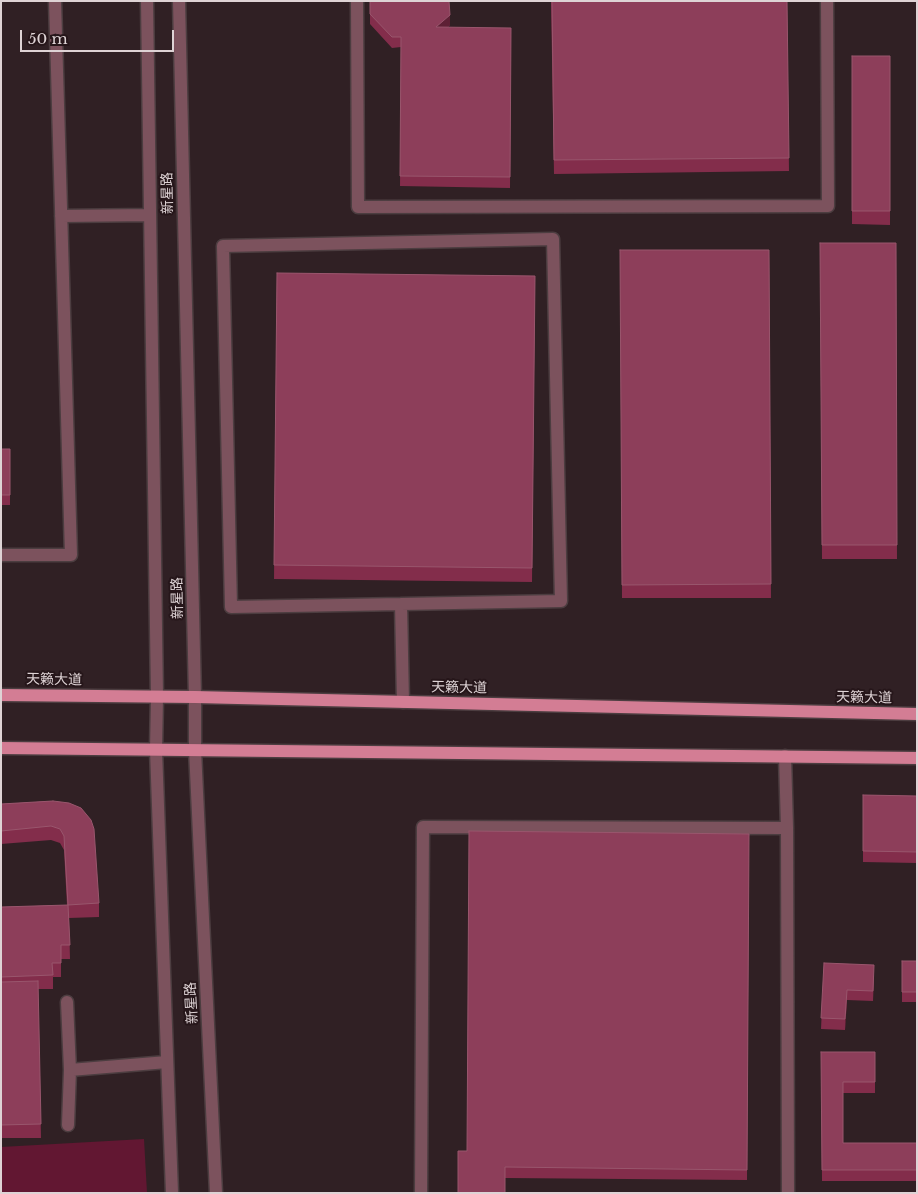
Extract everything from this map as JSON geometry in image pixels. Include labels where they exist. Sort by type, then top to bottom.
[{"type":"main road","name":"天籁大道","points":[[1,695],[195,697],[917,714]]},
{"type":"main road","points":[[1,748],[917,758]]},
{"type":"street","points":[[1,555],[71,555],[55,1]]},
{"type":"street","name":"新星路","points":[[147,1],[157,697],[156,750],[172,1193]]},
{"type":"street","name":"新星路","points":[[179,1],[195,750],[216,1193]]},
{"type":"street","points":[[357,1],[358,206],[828,206],[827,1]]},
{"type":"street","points":[[61,216],[150,215]]},
{"type":"street","points":[[552,239],[561,601],[401,604],[231,607],[224,246],[552,239]]},
{"type":"street","points":[[401,604],[403,702]]},
{"type":"street","points":[[785,756],[787,828],[788,1193]]},
{"type":"street","points":[[421,1193],[423,827],[787,828]]},
{"type":"street","points":[[67,1002],[70,1070],[68,1125]]},
{"type":"street","points":[[70,1070],[167,1062]]},
{"type":"shaded area","points":[[144,1139],[147,1193],[1,1193],[1,1147]]},
{"type":"building","points":[[370,1],[449,1],[450,15],[436,27],[511,28],[510,177],[400,176],[401,37],[392,37],[370,14]]},
{"type":"building","points":[[552,1],[787,1],[789,158],[554,160]]},
{"type":"building","points":[[852,56],[890,56],[890,211],[852,211]]},
{"type":"building","points":[[820,243],[896,243],[897,545],[822,545]]},
{"type":"building","points":[[620,250],[769,250],[771,584],[622,585]]},
{"type":"building","points":[[277,273],[535,276],[532,568],[274,565]]},
{"type":"building","points":[[1,449],[10,449],[10,495],[1,495]]},
{"type":"building","points":[[863,795],[917,796],[917,852],[863,851]]},
{"type":"building","points":[[53,801],[69,803],[81,808],[91,820],[94,829],[99,903],[68,905],[64,836],[60,829],[51,826],[1,831],[1,804]]},
{"type":"building","points":[[469,831],[749,834],[747,1170],[505,1167],[505,1193],[458,1193],[458,1151],[467,1151]]},
{"type":"building","points":[[68,905],[70,945],[61,945],[61,963],[52,963],[53,975],[1,977],[1,907]]},
{"type":"building","points":[[902,961],[917,961],[917,992],[902,992]]},
{"type":"building","points":[[824,963],[874,965],[873,991],[847,990],[845,1019],[821,1018]]},
{"type":"building","points":[[38,981],[41,1124],[1,1125],[1,982]]},
{"type":"building","points":[[821,1052],[875,1052],[875,1082],[843,1082],[843,1143],[917,1143],[917,1170],[822,1170]]}]
